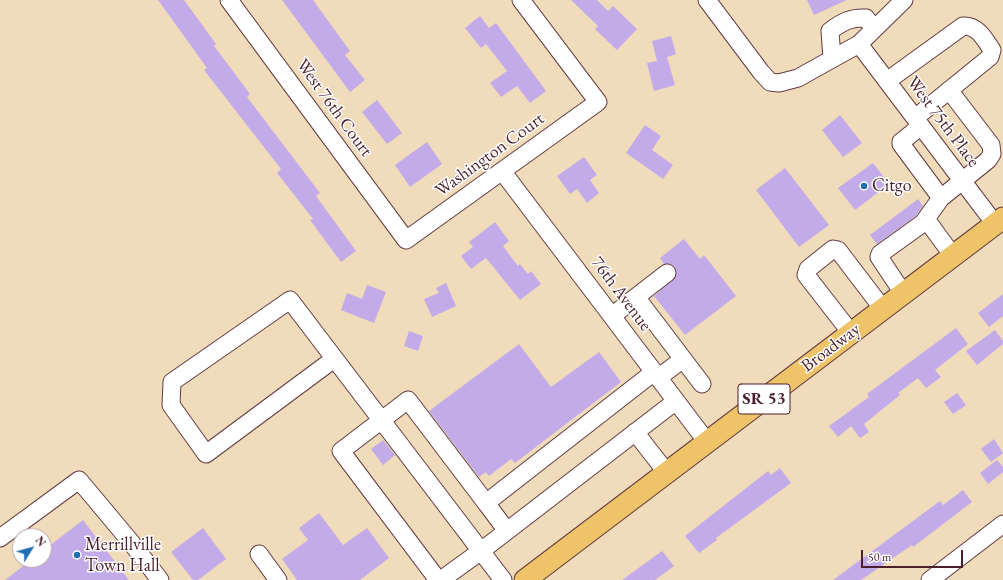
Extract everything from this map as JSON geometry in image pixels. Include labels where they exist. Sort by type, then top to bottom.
[{"type":"main road","name":"Broadway","points":[[525,580],[999,221]]},
{"type":"street","name":"West 76th Court","points":[[230,0],[406,240]]},
{"type":"street","name":"Washington Court","points":[[406,240],[598,102],[521,0]]},
{"type":"street","points":[[707,0],[770,82],[779,83],[798,78],[859,44],[904,0]]},
{"type":"street","points":[[832,59],[830,31],[854,17],[866,18],[874,28]]},
{"type":"street","points":[[887,81],[963,26],[970,26],[978,31],[992,50],[990,57],[949,90],[901,142],[941,198]]},
{"type":"street","name":"West 75th Place","points":[[859,44],[962,180],[999,221]]},
{"type":"street","points":[[903,294],[879,257],[880,254],[923,223],[941,198],[988,160],[992,154],[991,145],[949,90]]},
{"type":"street","points":[[913,159],[934,144]]},
{"type":"street","name":"76th Avenue","points":[[502,171],[707,442]]},
{"type":"street","points":[[926,219],[953,256]]},
{"type":"street","points":[[851,333],[806,275],[808,269],[833,249],[838,250],[883,309]]},
{"type":"street","points":[[612,316],[667,273]]},
{"type":"street","points":[[636,297],[702,384]]},
{"type":"street","points":[[334,359],[206,454],[171,405],[172,382],[290,300],[503,580]]},
{"type":"street","points":[[486,503],[656,375],[683,359]]},
{"type":"street","points":[[507,531],[408,400],[341,451],[439,580],[481,551],[507,531],[635,432],[676,400]]},
{"type":"street","points":[[635,432],[667,472]]},
{"type":"street","points":[[0,538],[79,480],[130,541],[160,580]]},
{"type":"street","points":[[930,580],[1003,524]]},
{"type":"street","points":[[259,554],[278,580]]},
{"type":"building","points":[[158,0],[184,0],[216,44],[214,46],[250,94],[247,97],[320,193],[316,196],[356,251],[341,262],[310,220],[313,219],[277,173],[281,169],[204,70],[207,68]]},
{"type":"building","points":[[282,0],[313,0],[350,51],[345,55],[365,80],[350,92]]},
{"type":"building","points":[[571,0],[597,0],[608,11],[613,6],[637,29],[617,50],[595,29],[598,26]]},
{"type":"building","points":[[807,0],[847,0],[814,15]]},
{"type":"building","points":[[480,16],[489,28],[496,23],[546,91],[530,103],[517,86],[501,97],[490,83],[507,71],[486,44],[481,48],[465,28]]},
{"type":"building","points":[[671,36],[676,54],[667,57],[675,85],[654,91],[647,63],[657,61],[652,41]]},
{"type":"building","points":[[377,100],[402,133],[387,144],[362,112]]},
{"type":"building","points":[[840,115],[862,143],[843,157],[822,130]]},
{"type":"building","points":[[645,125],[661,136],[652,150],[673,165],[663,179],[626,153]]},
{"type":"building","points":[[427,142],[442,164],[410,187],[395,165]]},
{"type":"building","points":[[584,157],[597,175],[590,180],[599,193],[587,203],[577,189],[570,194],[557,176]]},
{"type":"building","name":"Citgo","points":[[873,163],[889,184],[855,210],[838,188]]},
{"type":"building","points":[[785,168],[829,225],[799,247],[756,190]]},
{"type":"building","name":"Citgo","points":[[918,199],[923,206],[916,216],[877,244],[870,235]]},
{"type":"building","points":[[495,222],[509,241],[503,246],[518,266],[520,264],[528,274],[531,271],[541,284],[520,300],[486,258],[471,269],[461,256],[473,247],[469,242]]},
{"type":"building","points":[[684,239],[700,259],[704,255],[736,296],[685,335],[654,296],[676,276],[675,267],[670,264],[664,264],[660,258]]},
{"type":"building","points":[[446,283],[456,306],[432,317],[424,299],[439,293],[436,288]]},
{"type":"building","points":[[367,285],[386,292],[374,323],[341,310],[347,293],[362,299]]},
{"type":"building","points":[[1003,294],[1003,316],[989,327],[978,313]]},
{"type":"building","points":[[956,328],[968,344],[935,370],[941,377],[926,388],[918,378],[898,393],[900,395],[864,424],[869,432],[860,438],[851,426],[838,437],[829,426],[869,397],[867,394]]},
{"type":"building","points":[[995,330],[1003,341],[1003,344],[977,365],[966,351]]},
{"type":"building","points":[[409,331],[423,336],[418,351],[404,346]]},
{"type":"building","points":[[519,344],[551,387],[599,352],[621,382],[515,463],[511,459],[489,476],[486,472],[479,477],[429,411]]},
{"type":"building","points":[[957,393],[966,405],[953,414],[944,402]]},
{"type":"building","points":[[994,439],[1003,453],[991,462],[981,449]]},
{"type":"building","points":[[383,440],[395,455],[383,465],[371,449]]},
{"type":"building","points":[[997,460],[1003,467],[1003,472],[988,484],[980,473]]},
{"type":"building","points":[[780,468],[791,483],[716,538],[717,540],[699,553],[685,536],[768,471],[771,475]]},
{"type":"building","points":[[963,490],[972,502],[913,547],[912,545],[861,580],[833,580],[940,501],[943,505]]},
{"type":"building","points":[[319,513],[343,545],[367,528],[389,558],[360,580],[297,580],[282,559],[308,540],[299,528]]},
{"type":"building","name":"Merrillville Town Hall","points":[[83,520],[129,580],[5,580],[21,568],[52,568],[52,544]]},
{"type":"building","points":[[203,528],[226,559],[198,580],[193,580],[171,552]]},
{"type":"building","points":[[662,551],[674,566],[655,580],[622,580]]},
{"type":"place","name":"Citgo","points":[[864,186]]},
{"type":"place","name":"Merrillville Town Hall","points":[[77,555]]}]
